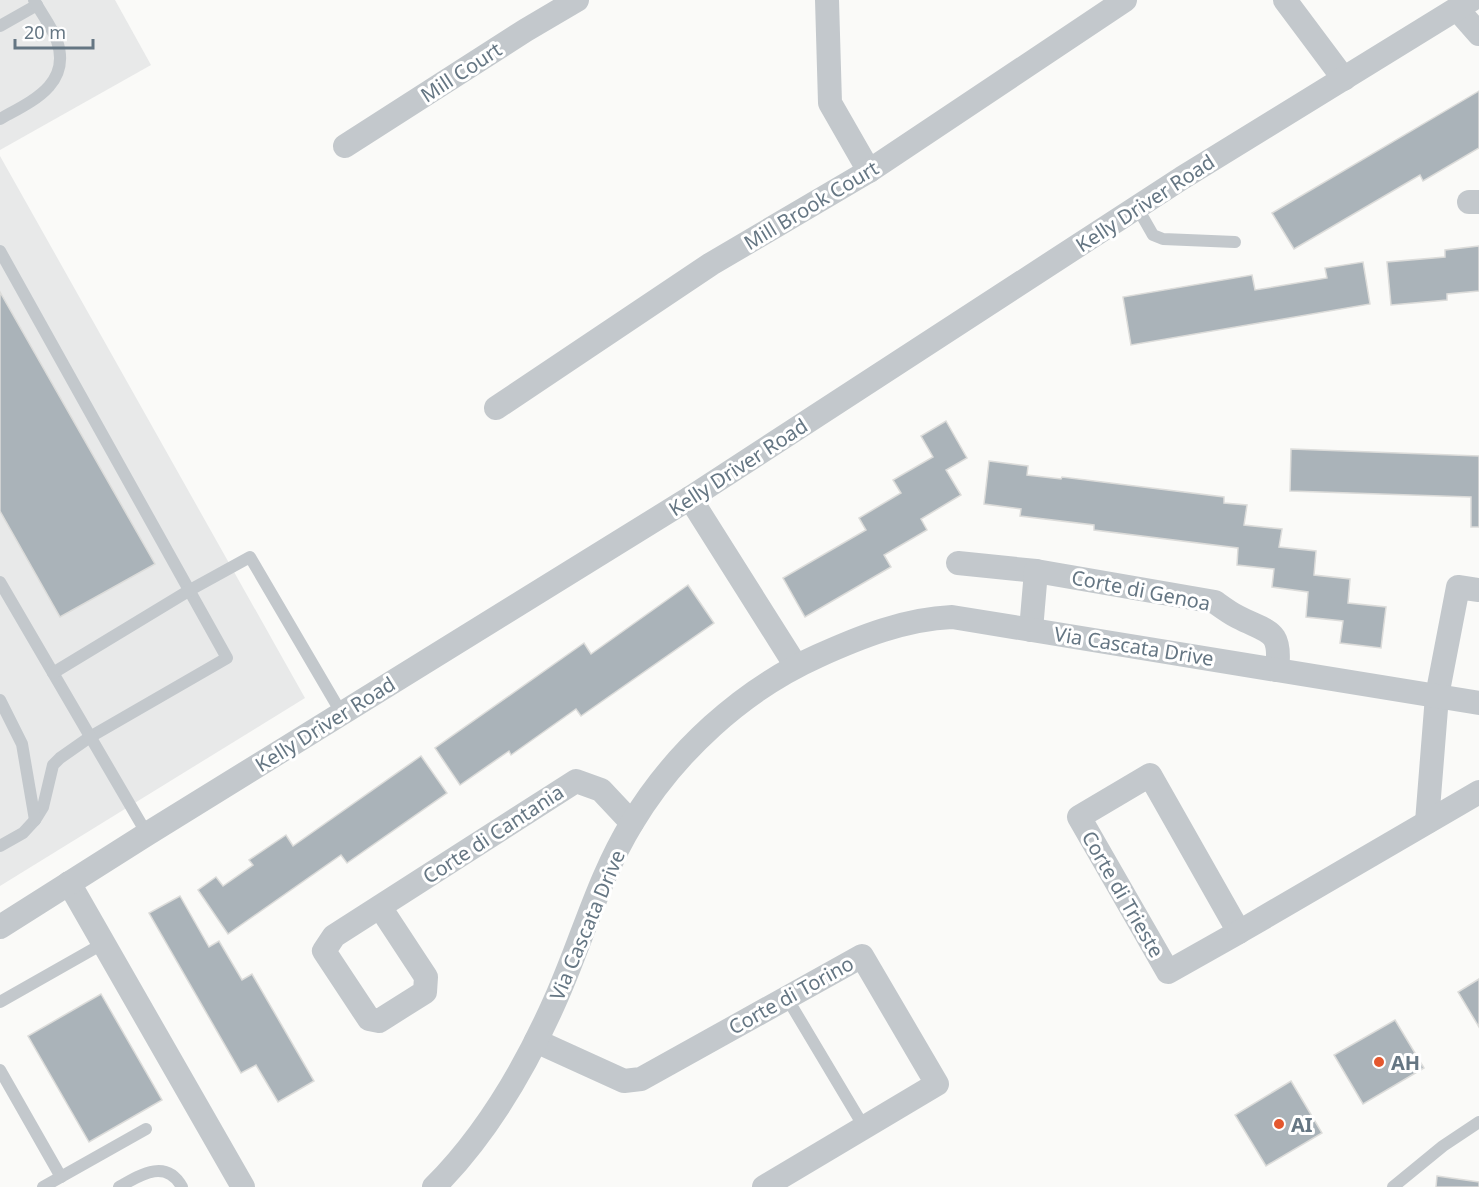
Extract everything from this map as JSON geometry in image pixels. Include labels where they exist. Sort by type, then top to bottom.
[{"type":"street","name":"Mill Court","points":[[345,147],[526,30],[577,0]]},
{"type":"street","points":[[827,0],[830,103],[869,171]]},
{"type":"street","name":"Mill Brook Court","points":[[496,408],[711,264],[869,171],[1125,0]]},
{"type":"street","points":[[1285,0],[1344,79]]},
{"type":"street","points":[[1464,4],[1479,34]]},
{"type":"street","name":"Kelly Driver Road","points":[[0,927],[690,498],[1137,207],[1464,4]]},
{"type":"street","points":[[690,498],[796,666]]},
{"type":"street","name":"Corte di Genoa","points":[[958,563],[1036,571],[1215,602],[1238,617],[1263,627],[1273,636],[1278,644],[1277,670]]},
{"type":"street","points":[[1031,630],[1036,571]]},
{"type":"street","points":[[1427,822],[1437,696],[1458,586],[1479,590]]},
{"type":"street","name":"Via Cascata Drive","points":[[437,1186],[489,1121],[536,1041],[558,994],[600,885],[632,823],[679,758],[736,707],[796,666],[862,638],[928,618],[952,617],[1479,703]]},
{"type":"street","name":"Corte di Trieste","points":[[1239,932],[1150,775],[1079,817],[1168,972],[1239,932],[1479,792]]},
{"type":"street","name":"Corte di Cantania","points":[[380,907],[426,977],[425,992],[379,1021],[369,1019],[324,951],[334,936],[576,781],[601,790],[632,823]]},
{"type":"street","points":[[69,883],[243,1187]]},
{"type":"street","name":"Corte di Torino","points":[[536,1041],[624,1081],[641,1079],[862,956],[937,1083],[764,1187]]},
{"type":"lane","points":[[0,26],[35,2],[57,41],[60,63],[51,87],[0,119]]},
{"type":"lane","points":[[1137,207],[1154,234],[1163,239],[1235,242]]},
{"type":"lane","points":[[0,251],[227,658],[90,737],[60,758],[53,765],[43,807],[35,820],[23,833],[0,846]]},
{"type":"lane","points":[[53,673],[190,590],[250,557],[342,714]]},
{"type":"lane","points":[[0,582],[147,834]]},
{"type":"lane","points":[[0,700],[22,744],[35,820]]},
{"type":"lane","points":[[0,1002],[104,943]]},
{"type":"lane","points":[[787,998],[864,1127]]},
{"type":"lane","points":[[0,1070],[61,1177]]},
{"type":"lane","points":[[1393,1187],[1443,1146],[1479,1122]]},
{"type":"lane","points":[[43,1187],[146,1129]]},
{"type":"lane","points":[[119,1187],[143,1173],[156,1171],[175,1177],[182,1187]]},
{"type":"shaded area","points":[[0,0],[115,0],[151,65],[0,150]]},
{"type":"shaded area","points":[[0,156],[305,698],[0,886]]},
{"type":"building","points":[[1479,91],[1479,148],[1423,181],[1420,175],[1294,249],[1272,213]]},
{"type":"building","points":[[1479,246],[1479,291],[1447,294],[1447,300],[1391,305],[1387,262],[1445,257],[1445,250]]},
{"type":"building","points":[[1363,262],[1370,304],[1131,345],[1123,297],[1252,275],[1255,290],[1327,278],[1325,268]]},
{"type":"building","points":[[0,292],[155,564],[60,617],[0,511]]},
{"type":"building","points":[[946,421],[967,458],[946,470],[961,495],[921,519],[927,530],[884,555],[891,567],[805,617],[783,578],[866,530],[859,518],[901,493],[893,480],[933,457],[921,436]]},
{"type":"building","points":[[1291,449],[1479,456],[1479,527],[1471,527],[1471,497],[1290,491]]},
{"type":"building","points":[[989,461],[1028,466],[1027,475],[1061,479],[1062,477],[1224,497],[1224,503],[1247,505],[1244,525],[1282,529],[1279,547],[1316,551],[1314,575],[1350,579],[1348,603],[1386,607],[1381,648],[1340,643],[1343,621],[1306,617],[1308,592],[1272,587],[1274,569],[1237,565],[1238,548],[1094,530],[1094,525],[1020,516],[1021,509],[984,504]]},
{"type":"building","points":[[688,585],[714,623],[581,716],[576,709],[511,755],[509,751],[460,785],[435,748],[584,643],[591,654]]},
{"type":"building","points":[[421,756],[447,793],[347,863],[341,855],[228,934],[198,890],[216,877],[223,886],[253,865],[249,860],[286,835],[293,846]]},
{"type":"building","points":[[180,896],[209,947],[219,941],[242,980],[252,974],[314,1081],[278,1102],[256,1065],[241,1073],[149,913]]},
{"type":"building","points":[[1479,979],[1479,1027],[1458,992]]},
{"type":"building","points":[[101,994],[162,1100],[89,1142],[28,1036]]},
{"type":"building","name":"AH","points":[[1395,1020],[1424,1068],[1363,1104],[1334,1055]]},
{"type":"building","name":"AI","points":[[1291,1081],[1322,1133],[1266,1166],[1235,1115]]},
{"type":"building","points":[[1437,1176],[1479,1182],[1479,1187],[1436,1187]]},
{"type":"place","name":"AH","points":[[1379,1062]]},
{"type":"place","name":"AI","points":[[1279,1124]]}]
